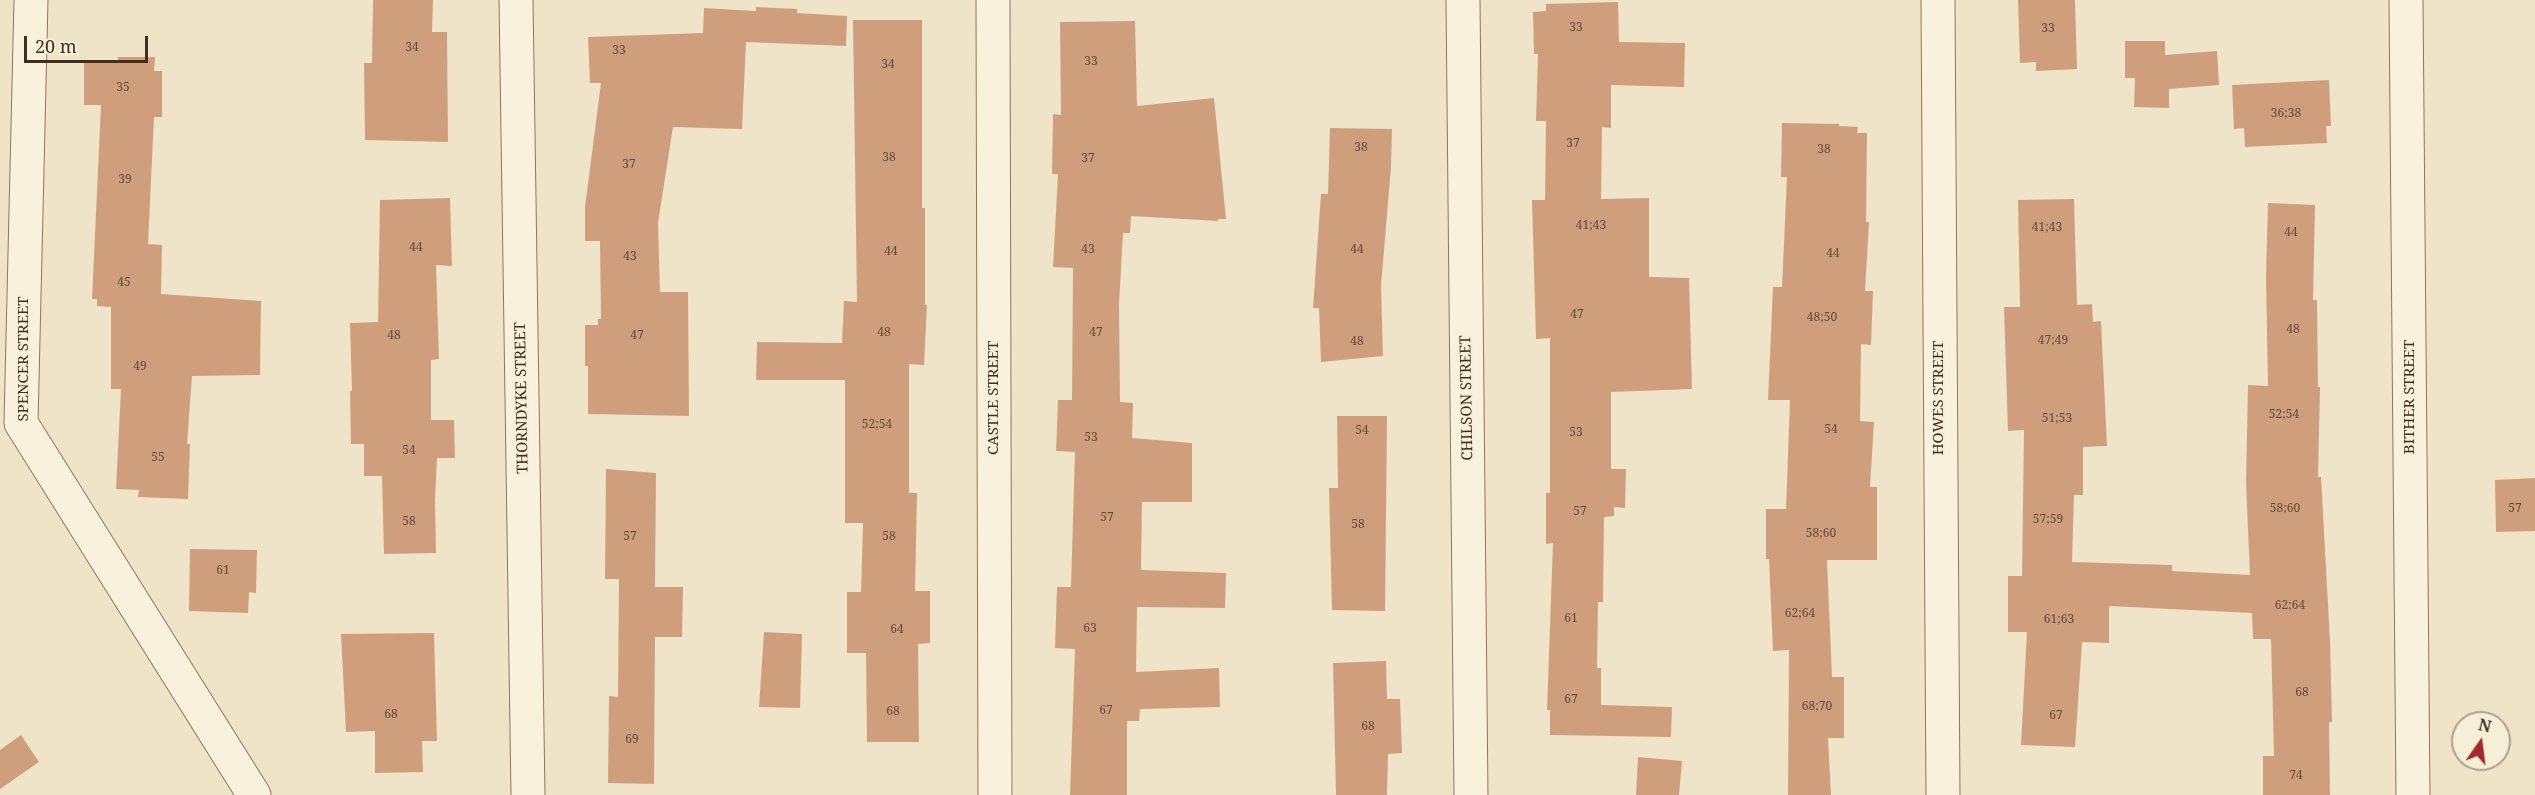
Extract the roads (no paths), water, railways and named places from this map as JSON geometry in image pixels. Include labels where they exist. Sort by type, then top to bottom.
[{"type":"street","name":"SPENCER STREET","points":[[31,0],[21,423],[254,795]]},
{"type":"street","name":"THORNDYKE STREET","points":[[516,0],[528,795]]},
{"type":"street","name":"CASTLE STREET","points":[[993,0],[995,795]]},
{"type":"street","name":"CHILSON STREET","points":[[1463,0],[1471,795]]},
{"type":"street","name":"HOWES STREET","points":[[1938,0],[1942,795]]},
{"type":"street","name":"BITHER STREET","points":[[2406,0],[2413,795]]}]
